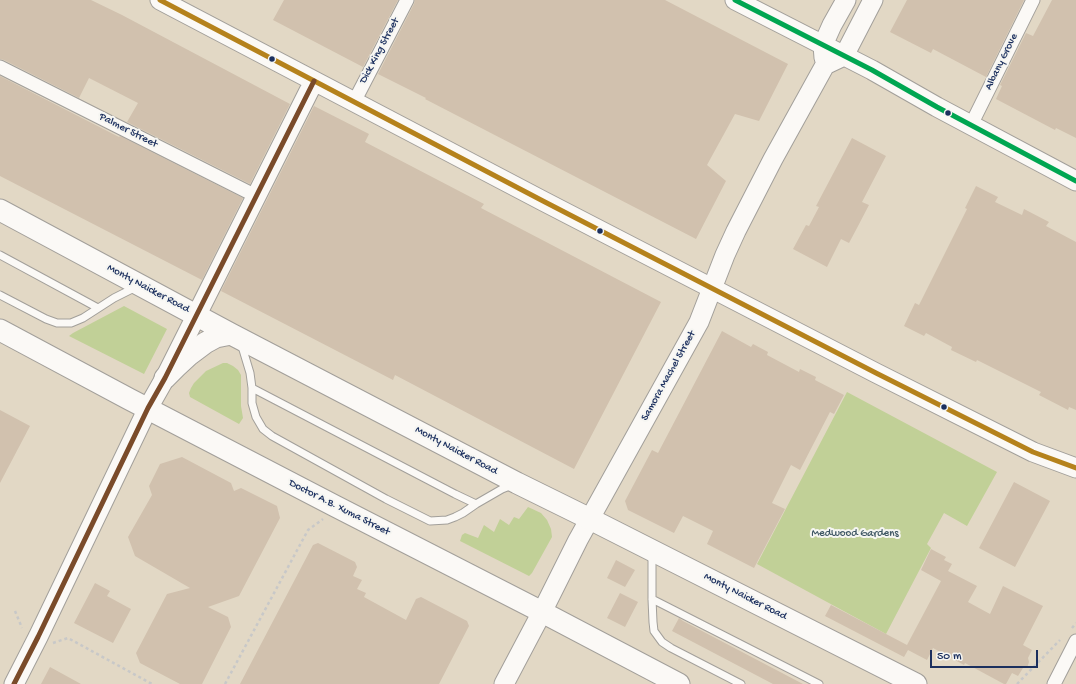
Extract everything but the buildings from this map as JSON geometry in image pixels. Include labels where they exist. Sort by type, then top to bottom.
[{"type":"main road","points":[[160,0],[712,289],[876,373],[1033,452],[1076,468]]},
{"type":"main road","points":[[735,0],[844,56],[1076,181]]},
{"type":"main road","points":[[846,0],[823,45],[825,65],[844,56],[873,0]]},
{"type":"main road","name":"Samora Machel Street","points":[[504,684],[578,540],[699,322],[736,231],[773,159],[825,65]]},
{"type":"main road","points":[[14,684],[148,408],[165,378],[314,81]]},
{"type":"main road","name":"Monty Naicker Road","points":[[0,210],[196,315],[517,483],[590,518],[916,684]]},
{"type":"main road","name":"Doctor A.B. Xuma Street","points":[[0,330],[679,684]]},
{"type":"main road","points":[[165,378],[176,366],[205,343],[216,337],[235,335]]},
{"type":"street","name":"Dick King Street","points":[[354,102],[407,0]]},
{"type":"street","name":"Albany Grove","points":[[971,125],[1033,0]]},
{"type":"street","name":"Palmer Street","points":[[0,67],[256,196]]},
{"type":"street","points":[[1054,684],[1076,641]]},
{"type":"lane","points":[[0,255],[98,308]]},
{"type":"lane","points":[[0,295],[46,319],[57,323],[70,323],[140,285]]},
{"type":"lane","points":[[235,335],[250,373],[252,403],[256,417],[263,429],[272,436],[386,498],[430,521],[447,520],[456,517],[502,489],[517,483]]},
{"type":"lane","points":[[252,388],[476,504]]},
{"type":"lane","points":[[652,550],[652,599],[654,631],[662,642],[671,648],[740,684]]},
{"type":"lane","points":[[652,599],[819,684]]},
{"type":"path","points":[[225,684],[308,530],[329,514],[336,506]]},
{"type":"path","points":[[15,611],[22,628]]},
{"type":"path","points":[[1071,628],[1076,623]]},
{"type":"path","points":[[50,644],[68,638],[152,684]]},
{"type":"path","points":[[1017,684],[1062,639]]},
{"type":"green space","points":[[124,306],[167,329],[144,374],[69,336]]},
{"type":"green space","points":[[223,363],[233,366],[241,375],[241,406],[243,418],[239,424],[190,397],[189,393],[194,383],[206,371]]},
{"type":"green space","name":"Medwood Gardens","points":[[847,392],[997,472],[967,526],[944,513],[927,544],[931,548],[886,634],[757,564]]},
{"type":"green space","points":[[528,507],[541,513],[547,520],[551,529],[552,537],[529,576],[460,541],[462,535],[465,533],[478,538],[484,525],[494,532],[500,519],[509,525],[514,517],[519,519]]},
{"type":"transit line","points":[[160,0],[543,201],[876,373],[1033,452],[1076,468]]},
{"type":"transit line","points":[[735,0],[872,70],[937,107],[1076,181]]},
{"type":"transit line","points":[[14,684],[148,408],[165,378],[314,81]]}]
